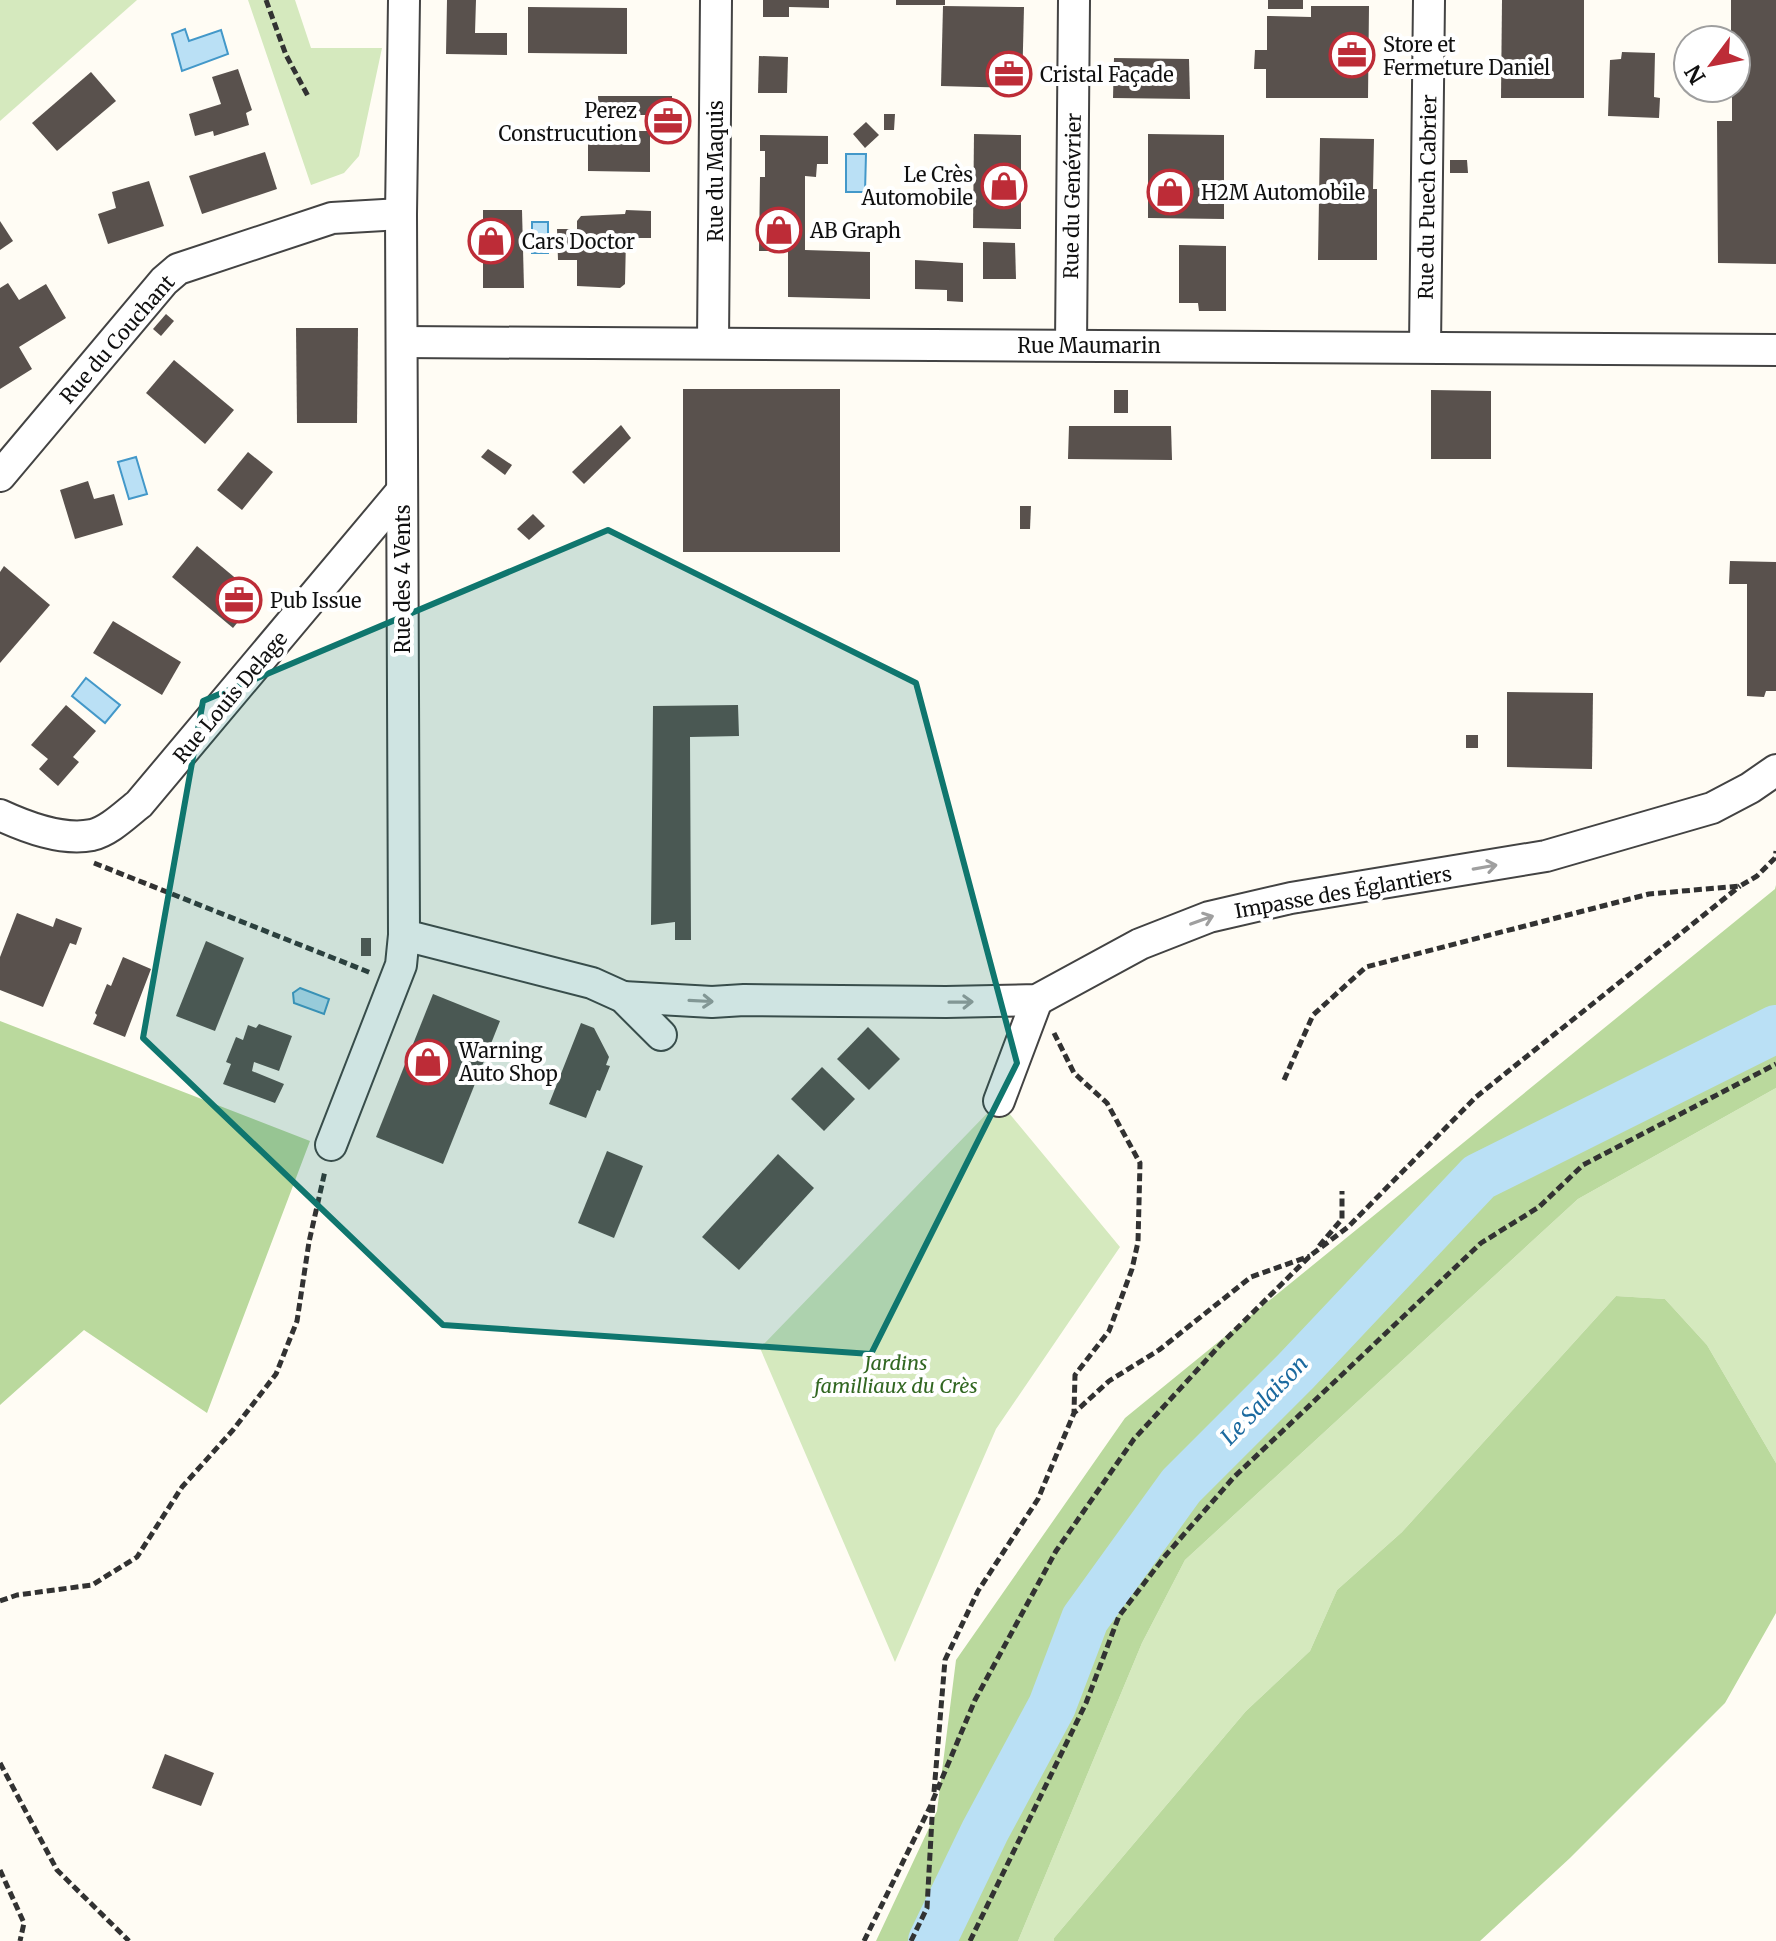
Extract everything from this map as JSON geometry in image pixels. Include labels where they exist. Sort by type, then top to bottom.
[{"type":"street","name":"Rue des 4 Vents","points":[[331,1145],[401,965],[404,935],[401,214],[404,0]]},
{"type":"street","name":"Rue du Maquis","points":[[713,342],[716,0]]},
{"type":"street","name":"Rue du Genévrier","points":[[1071,345],[1074,0]]},
{"type":"street","name":"Rue du Puech Cabrier","points":[[1425,347],[1429,0]]},
{"type":"street","name":"Rue du Couchant","points":[[0,476],[164,281],[178,269],[332,218],[401,214]]},
{"type":"street","name":"Rue Maumarin","points":[[402,342],[1776,350]]},
{"type":"street","name":"Rue Louis Delage","points":[[12,820],[63,835],[92,835],[115,824],[139,804],[401,492]]},
{"type":"street","name":"Impasse des Églantiers","points":[[623,997],[712,1002],[1037,1000],[1140,944],[1209,917],[1291,898],[1546,856],[1712,808],[1776,770]]},
{"type":"street","name":"Impasse des Églantiers","points":[[404,935],[592,983],[623,997],[661,1035]]},
{"type":"street","points":[[999,1101],[1037,1000]]},
{"type":"path","points":[[266,0],[286,55],[309,98]]},
{"type":"path","points":[[1074,1413],[1109,1381],[1159,1350],[1251,1277],[1311,1255],[1348,1227],[1476,1097],[1740,886],[1757,876],[1776,856]]},
{"type":"path","points":[[84,858],[108,871],[395,982]]},
{"type":"path","points":[[1284,1080],[1313,1015],[1366,967],[1649,894],[1740,886]]},
{"type":"path","points":[[911,1941],[927,1908],[945,1660],[978,1591],[1038,1499],[1074,1413],[1075,1375],[1109,1331],[1132,1269],[1138,1242],[1140,1163],[1107,1103],[1074,1073],[1037,1000]]},
{"type":"path","points":[[970,1941],[1086,1703],[1119,1616],[1165,1556],[1234,1477],[1481,1243],[1539,1207],[1583,1165],[1776,1064]]},
{"type":"path","points":[[0,1601],[17,1595],[92,1585],[137,1557],[182,1487],[233,1430],[276,1374],[297,1321],[309,1242],[331,1145]]},
{"type":"path","points":[[864,1941],[933,1800],[975,1700],[1056,1551],[1134,1439],[1342,1219],[1342,1191]]},
{"type":"path","points":[[0,1763],[57,1870],[129,1941]]},
{"type":"path","points":[[0,1870],[24,1923],[20,1941]]},
{"type":"highlighted area","points":[[608,530],[916,683],[1017,1063],[871,1354],[443,1325],[143,1038],[203,701]]},
{"type":"green space","points":[[0,0],[137,0],[0,121]]},
{"type":"green space","points":[[248,0],[295,0],[311,48],[382,48],[359,156],[344,173],[311,185]]},
{"type":"green space","points":[[1776,885],[1776,1088],[1578,1199],[1185,1560],[1142,1643],[1018,1941],[876,1941],[937,1811],[956,1660],[1125,1418],[1775,889]]},
{"type":"green space","points":[[0,1021],[310,1141],[207,1413],[84,1330],[0,1405]]},
{"type":"green space","points":[[1776,1088],[1776,1463],[1707,1345],[1665,1299],[1616,1296],[1402,1532],[1337,1590],[1310,1651],[1246,1711],[1054,1941],[1018,1941],[1142,1643],[1185,1560],[1578,1199]]},
{"type":"green space","name":"Jardins familliaux du Crès","points":[[999,1101],[1120,1247],[996,1429],[895,1662],[760,1348]]},
{"type":"green space","points":[[1616,1296],[1665,1299],[1707,1345],[1776,1463],[1776,1613],[1725,1703],[1570,1858],[1480,1941],[1054,1941],[1246,1711],[1310,1651],[1337,1590],[1402,1532]]},
{"type":"water","points":[[185,29],[189,41],[221,30],[228,54],[182,71],[172,34]]},
{"type":"water","points":[[846,154],[866,154],[865,192],[846,192]]},
{"type":"water","points":[[532,222],[548,222],[548,253],[532,253]]},
{"type":"water","points":[[136,457],[147,494],[129,499],[118,462]]},
{"type":"water","points":[[86,678],[120,705],[105,723],[72,696]]},
{"type":"water","points":[[300,988],[329,999],[324,1014],[294,1003],[293,993]]},
{"type":"building","points":[[447,0],[476,0],[475,33],[507,33],[507,55],[446,54]]},
{"type":"building","points":[[763,0],[829,0],[829,8],[789,7],[789,17],[763,17]]},
{"type":"building","points":[[896,0],[945,0],[945,5],[896,5]]},
{"type":"building","points":[[1268,0],[1303,0],[1303,9],[1268,9]]},
{"type":"building","points":[[1502,0],[1584,0],[1584,98],[1501,98]]},
{"type":"building","points":[[1731,0],[1776,0],[1776,264],[1718,263],[1717,121],[1732,121],[1732,104],[1752,104],[1752,24],[1731,24]]},
{"type":"building","points":[[943,6],[1024,7],[1022,88],[941,86]]},
{"type":"building","points":[[1311,6],[1369,6],[1368,98],[1266,98],[1266,69],[1254,69],[1255,50],[1267,50],[1267,16],[1311,17]]},
{"type":"building","points":[[528,7],[627,8],[627,54],[528,53]]},
{"type":"building","points":[[1622,52],[1655,53],[1654,97],[1660,98],[1659,118],[1608,116],[1610,60],[1621,59]]},
{"type":"building","points":[[759,56],[788,57],[787,93],[758,93]]},
{"type":"building","points":[[1114,58],[1189,59],[1190,99],[1113,98]]},
{"type":"building","points":[[238,69],[252,110],[246,113],[249,125],[214,136],[213,131],[195,136],[189,114],[221,104],[212,77]]},
{"type":"building","points":[[91,72],[116,101],[57,151],[32,123]]},
{"type":"building","points":[[598,96],[672,96],[673,131],[650,131],[650,115],[599,115]]},
{"type":"building","points":[[884,114],[895,114],[894,130],[884,130]]},
{"type":"building","points":[[866,122],[879,135],[865,148],[853,134]]},
{"type":"building","points":[[588,131],[650,131],[650,172],[588,171]]},
{"type":"building","points":[[974,134],[1021,135],[1021,229],[973,228]]},
{"type":"building","points":[[1148,134],[1224,135],[1224,219],[1148,218]]},
{"type":"building","points":[[760,135],[828,136],[828,164],[817,164],[816,177],[805,176],[805,250],[870,252],[870,299],[788,297],[788,251],[759,251],[760,177],[765,177],[765,151],[760,151]]},
{"type":"building","points":[[1320,138],[1374,139],[1377,260],[1318,260]]},
{"type":"building","points":[[265,152],[277,189],[202,214],[189,176]]},
{"type":"building","points":[[1450,160],[1467,160],[1468,173],[1450,173]]},
{"type":"building","points":[[149,181],[164,226],[108,244],[98,214],[116,208],[112,192]]},
{"type":"building","points":[[483,210],[522,210],[524,288],[483,288]]},
{"type":"building","points":[[626,210],[651,211],[651,238],[626,238],[625,284],[620,288],[577,286],[577,260],[558,260],[557,229],[577,229],[581,216],[625,214]]},
{"type":"building","points":[[0,221],[13,241],[0,250]]},
{"type":"building","points":[[983,242],[1015,243],[1016,279],[983,279]]},
{"type":"building","points":[[1179,245],[1226,246],[1226,311],[1199,311],[1198,303],[1179,303]]},
{"type":"building","points":[[915,260],[963,263],[963,302],[947,301],[947,290],[915,289]]},
{"type":"building","points":[[8,283],[19,300],[46,284],[66,318],[19,347],[32,369],[0,389],[0,288]]},
{"type":"building","points":[[166,314],[174,321],[161,336],[153,329]]},
{"type":"building","points":[[296,328],[358,328],[357,423],[297,423]]},
{"type":"building","points":[[174,360],[234,410],[205,444],[146,393]]},
{"type":"building","points":[[683,389],[840,389],[840,552],[683,552]]},
{"type":"building","points":[[1114,390],[1128,390],[1128,413],[1114,413]]},
{"type":"building","points":[[1431,390],[1491,391],[1491,459],[1431,459]]},
{"type":"building","points":[[621,425],[631,438],[584,484],[572,472]]},
{"type":"building","points":[[1069,426],[1171,426],[1172,460],[1068,459]]},
{"type":"building","points":[[488,449],[512,465],[505,475],[481,457]]},
{"type":"building","points":[[248,452],[273,472],[242,510],[217,490]]},
{"type":"building","points":[[88,481],[94,499],[114,494],[123,525],[75,539],[60,490]]},
{"type":"building","points":[[1020,506],[1031,506],[1030,529],[1020,529]]},
{"type":"building","points":[[533,514],[545,526],[529,540],[517,529]]},
{"type":"building","points":[[197,546],[258,597],[233,628],[172,577]]},
{"type":"building","points":[[1730,561],[1776,562],[1776,691],[1766,691],[1764,697],[1747,696],[1747,584],[1729,584]]},
{"type":"building","points":[[4,566],[50,605],[0,663],[0,572]]},
{"type":"building","points":[[113,621],[181,662],[162,695],[93,653]]},
{"type":"building","points":[[1507,692],[1593,693],[1592,769],[1507,767]]},
{"type":"building","points":[[66,705],[96,731],[73,757],[79,762],[58,786],[39,769],[48,759],[31,745]]},
{"type":"building","points":[[738,705],[739,736],[690,737],[691,940],[675,940],[675,922],[651,925],[653,706]]},
{"type":"building","points":[[1466,735],[1478,735],[1478,748],[1466,748]]},
{"type":"building","points":[[17,913],[53,927],[56,918],[82,928],[76,945],[70,943],[43,1007],[0,990],[0,957]]},
{"type":"building","points":[[361,938],[371,938],[371,956],[361,956]]},
{"type":"building","points":[[206,941],[244,958],[215,1031],[176,1016]]},
{"type":"building","points":[[123,957],[151,969],[125,1037],[93,1024],[107,984],[111,986]]},
{"type":"building","points":[[433,994],[500,1021],[443,1164],[376,1137]]},
{"type":"building","points":[[581,1023],[594,1028],[609,1057],[606,1065],[610,1066],[586,1118],[549,1104]]},
{"type":"building","points":[[259,1024],[292,1036],[279,1071],[254,1062],[252,1071],[284,1084],[275,1103],[223,1084],[231,1064],[226,1062],[236,1037],[243,1040],[248,1025],[256,1028]]},
{"type":"building","points":[[868,1027],[900,1059],[869,1090],[837,1059]]},
{"type":"building","points":[[822,1067],[855,1099],[824,1131],[791,1099]]},
{"type":"building","points":[[607,1151],[643,1166],[614,1238],[578,1223]]},
{"type":"building","points":[[778,1154],[814,1188],[739,1270],[702,1237]]},
{"type":"building","points":[[165,1754],[214,1773],[201,1806],[152,1788]]},
{"type":"waterway","name":"Le Salaison","points":[[932,1941],[985,1831],[1052,1706],[1085,1619],[1181,1486],[1296,1371],[1479,1177],[1776,1029]]},
{"type":"place","name":"Store et Fermeture Daniel","points":[[1352,55]]},
{"type":"place","name":"Cristal Façade","points":[[1009,74]]},
{"type":"place","name":"Perez Construcution","points":[[668,121]]},
{"type":"place","name":"Le Crès Automobile","points":[[1004,186]]},
{"type":"place","name":"H2M Automobile","points":[[1170,192]]},
{"type":"place","name":"AB Graph","points":[[779,230]]},
{"type":"place","name":"Cars Doctor","points":[[491,241]]},
{"type":"place","name":"Pub Issue","points":[[239,600]]},
{"type":"place","name":"Warning Auto Shop","points":[[428,1062]]}]
